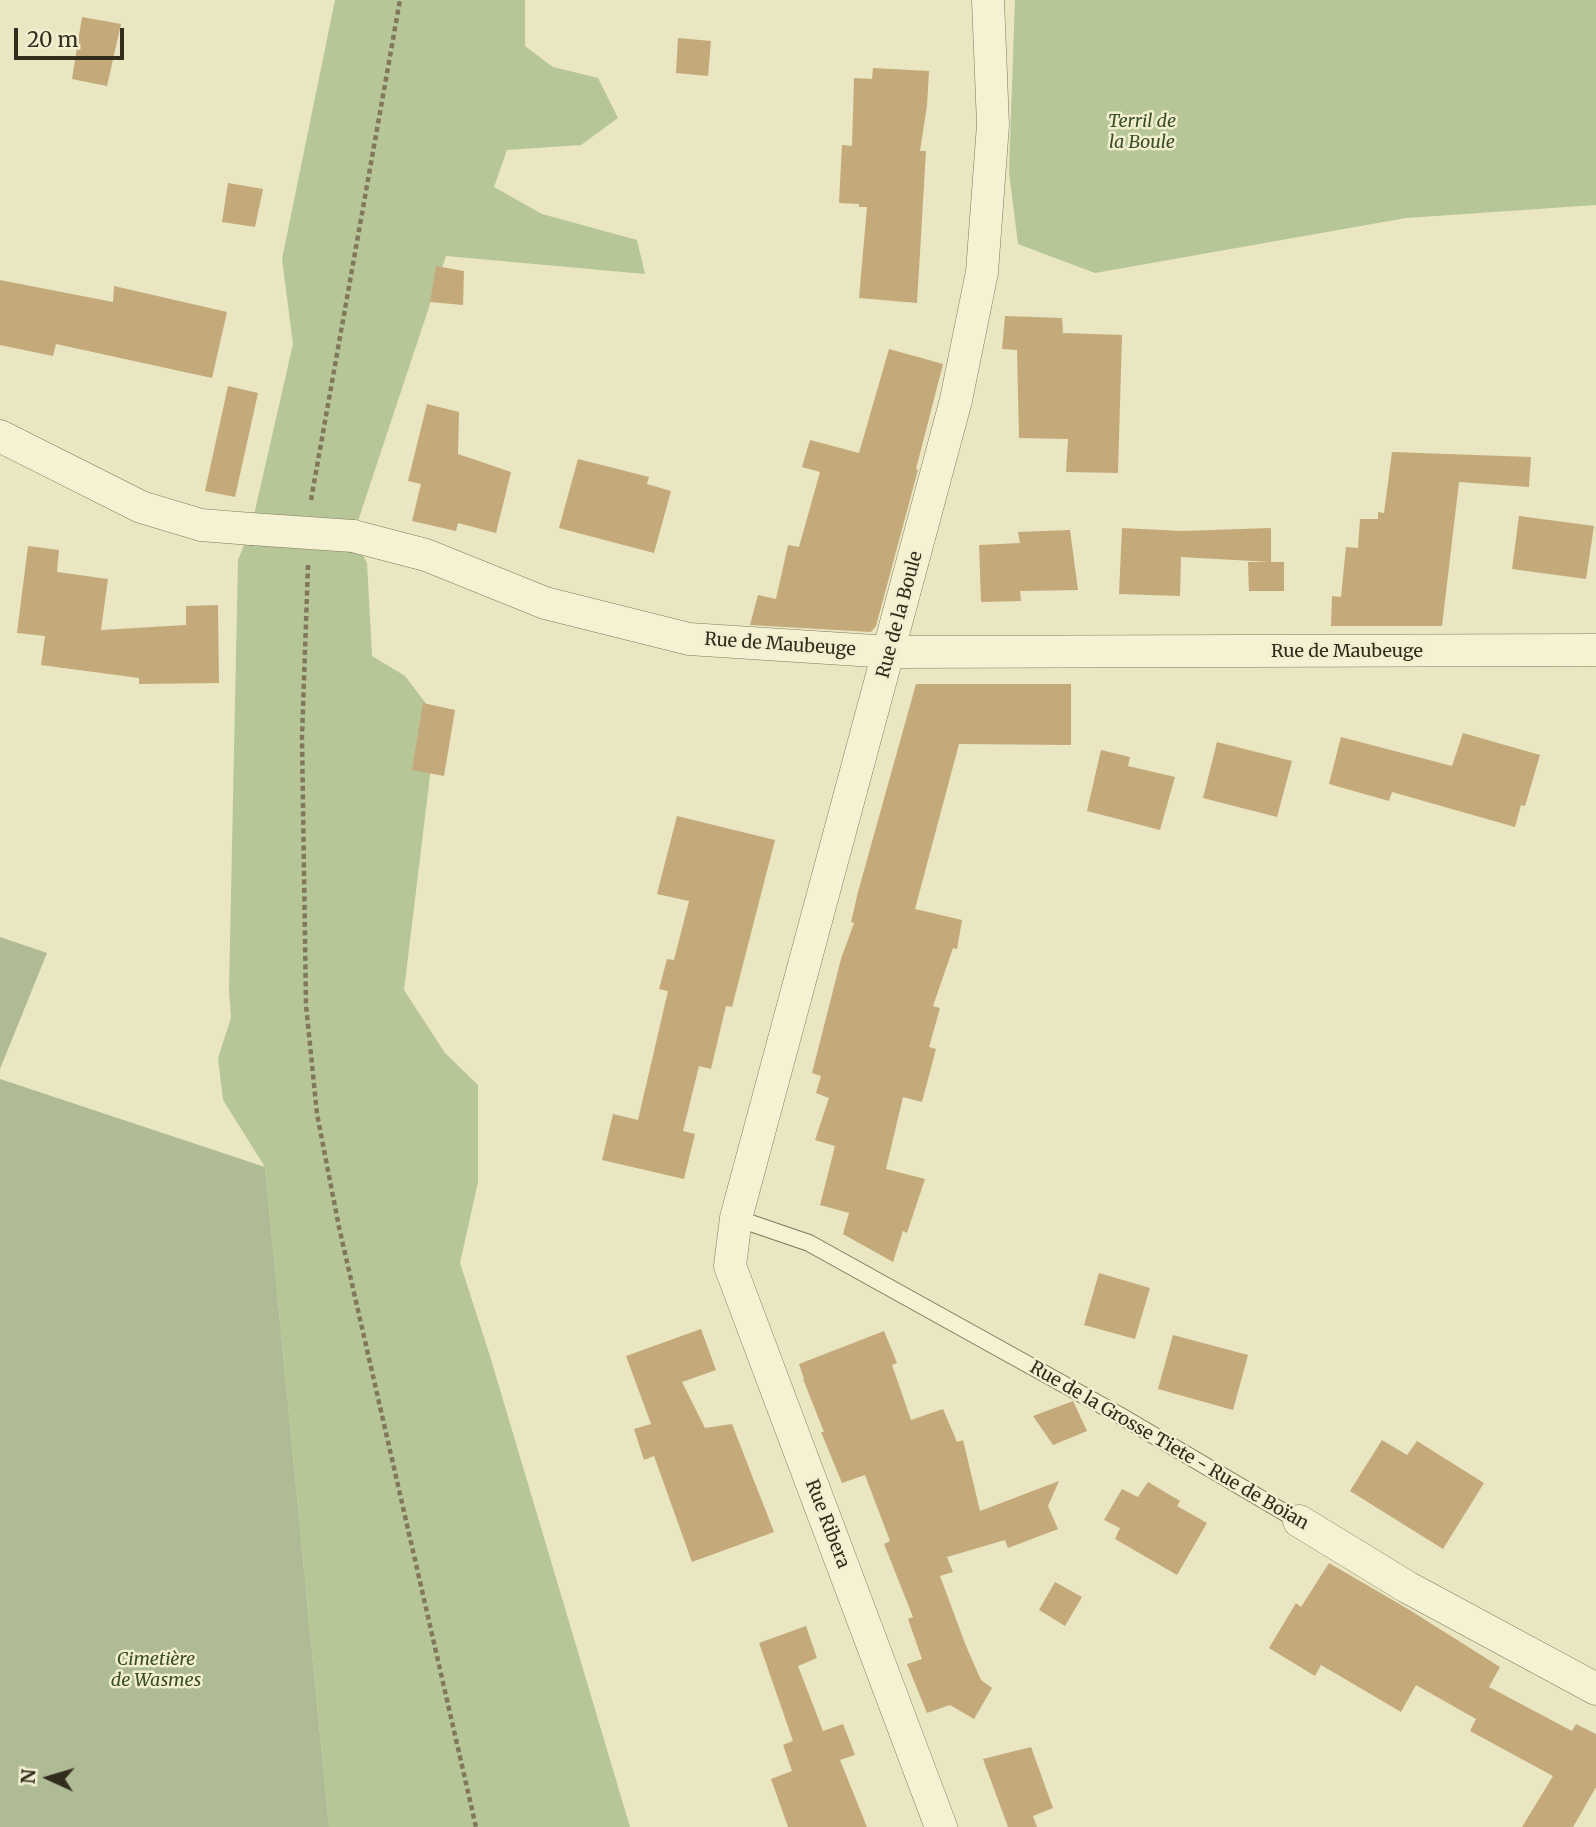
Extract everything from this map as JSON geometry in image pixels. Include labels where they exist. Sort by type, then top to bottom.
[{"type":"street","name":"Rue de la Boule","points":[[736,1218],[956,400],[982,272],[993,125],[988,0]]},
{"type":"street","name":"Rue de Maubeuge","points":[[0,436],[141,507],[201,525],[353,537],[426,555],[545,604],[689,639],[890,652],[1596,650]]},
{"type":"street","name":"Rue Ribera","points":[[736,1218],[730,1266],[941,1827]]},
{"type":"street","name":"Rue de la Grosse Tiete - Rue de Boïan","points":[[1299,1521],[1407,1587],[1596,1689]]},
{"type":"lane","name":"Rue de la Grosse Tiete - Rue de Boïan","points":[[736,1218],[809,1243],[1119,1415],[1299,1521]]},
{"type":"path","points":[[311,513],[338,345],[400,0]]},
{"type":"path","points":[[308,564],[302,737],[306,1005],[317,1114],[342,1241],[476,1827]]},
{"type":"green space","points":[[335,0],[525,0],[525,46],[553,67],[598,78],[618,118],[581,145],[507,150],[494,187],[542,214],[637,240],[645,274],[446,256],[353,536],[367,563],[372,656],[405,676],[437,718],[404,990],[445,1053],[478,1085],[478,1182],[460,1263],[630,1827],[329,1827],[265,1167],[223,1100],[218,1058],[231,1018],[229,989],[238,560],[251,528],[293,344],[282,259]]},
{"type":"green space","name":"Terril de la Boule","points":[[1015,0],[1596,0],[1596,205],[1406,218],[1095,273],[1018,244],[1009,172]]},
{"type":"green space","points":[[0,937],[47,953],[0,1069]]},
{"type":"green space","name":"Cimetière de Wasmes","points":[[0,1079],[265,1167],[329,1827],[0,1827]]},
{"type":"building","points":[[82,17],[121,24],[107,86],[72,79]]},
{"type":"building","points":[[678,38],[711,41],[708,76],[676,73]]},
{"type":"building","points":[[873,68],[929,71],[920,151],[926,151],[917,303],[859,298],[867,207],[839,203],[842,145],[852,146],[854,78],[872,79]]},
{"type":"building","points":[[228,183],[263,189],[255,227],[222,222]]},
{"type":"building","points":[[436,266],[464,271],[463,305],[430,302]]},
{"type":"building","points":[[0,280],[113,302],[114,286],[227,312],[212,378],[56,344],[53,356],[0,345]]},
{"type":"building","points":[[1005,316],[1062,318],[1063,333],[1122,335],[1118,473],[1066,472],[1068,439],[1019,438],[1017,350],[1002,349]]},
{"type":"building","points":[[889,349],[943,364],[876,626],[871,632],[750,625],[758,595],[776,599],[788,545],[799,547],[820,472],[802,467],[810,440],[859,453]]},
{"type":"building","points":[[228,386],[258,393],[235,497],[205,491]]},
{"type":"building","points":[[427,404],[459,412],[458,454],[511,472],[496,533],[458,523],[456,531],[412,521],[421,484],[408,481]]},
{"type":"building","points":[[1392,452],[1531,457],[1529,487],[1459,482],[1442,626],[1331,626],[1332,596],[1341,597],[1346,547],[1358,548],[1360,519],[1378,519],[1378,512],[1384,513]]},
{"type":"building","points":[[578,459],[649,477],[647,484],[671,491],[654,553],[559,528]]},
{"type":"building","points":[[1519,516],[1594,526],[1586,579],[1512,569]]},
{"type":"building","points":[[1122,528],[1182,531],[1271,528],[1271,562],[1181,557],[1180,596],[1119,594]]},
{"type":"building","points":[[1070,530],[1078,590],[1020,591],[1021,601],[981,602],[979,545],[1020,543],[1018,532]]},
{"type":"building","points":[[28,546],[59,550],[57,572],[108,579],[101,630],[186,625],[186,606],[218,605],[219,683],[139,684],[139,678],[41,665],[45,636],[17,633]]},
{"type":"building","points":[[1248,562],[1284,562],[1284,591],[1249,591]]},
{"type":"building","points":[[916,684],[1071,684],[1071,745],[959,744],[915,909],[962,920],[957,949],[953,948],[933,1006],[940,1008],[929,1047],[936,1049],[922,1102],[903,1097],[886,1169],[925,1179],[907,1233],[903,1231],[893,1262],[843,1234],[849,1213],[820,1205],[835,1146],[815,1140],[829,1098],[816,1093],[821,1076],[812,1073],[841,959],[854,923],[851,922],[858,892]]},
{"type":"building","points":[[423,703],[455,710],[444,776],[412,770]]},
{"type":"building","points":[[1463,733],[1540,755],[1525,806],[1521,805],[1515,827],[1392,792],[1389,801],[1329,784],[1341,737],[1452,766]]},
{"type":"building","points":[[1217,742],[1292,761],[1277,817],[1203,798]]},
{"type":"building","points":[[1101,750],[1130,757],[1128,766],[1175,777],[1160,830],[1087,811]]},
{"type":"building","points":[[677,816],[775,840],[732,1007],[726,1006],[711,1069],[699,1066],[683,1131],[695,1134],[684,1179],[602,1160],[613,1114],[638,1120],[668,991],[659,989],[667,959],[674,960],[689,901],[657,894]]},
{"type":"building","points":[[1099,1273],[1150,1288],[1135,1339],[1084,1325]]},
{"type":"building","points":[[701,1329],[716,1370],[682,1382],[705,1428],[732,1424],[774,1532],[692,1562],[654,1456],[644,1460],[634,1429],[651,1424],[626,1356]]},
{"type":"building","points":[[884,1331],[897,1363],[892,1365],[911,1420],[943,1409],[957,1442],[963,1440],[980,1511],[1059,1481],[1048,1506],[1058,1529],[1008,1548],[1005,1540],[947,1557],[953,1572],[940,1576],[981,1680],[992,1688],[974,1719],[950,1705],[927,1713],[907,1664],[922,1659],[908,1619],[913,1617],[884,1544],[890,1541],[865,1475],[842,1483],[821,1432],[824,1432],[799,1364]]},
{"type":"building","points":[[1173,1335],[1248,1355],[1233,1410],[1158,1389]]},
{"type":"building","points":[[1073,1401],[1087,1431],[1053,1445],[1033,1416]]},
{"type":"building","points":[[1382,1440],[1407,1455],[1417,1441],[1484,1483],[1443,1549],[1350,1491]]},
{"type":"building","points":[[1148,1482],[1180,1501],[1177,1506],[1207,1523],[1177,1575],[1115,1539],[1120,1528],[1104,1520],[1122,1489],[1138,1497]]},
{"type":"building","points":[[1329,1563],[1500,1667],[1489,1687],[1572,1731],[1576,1724],[1596,1734],[1596,1787],[1573,1827],[1522,1827],[1553,1776],[1470,1731],[1476,1719],[1416,1685],[1401,1712],[1321,1665],[1315,1676],[1269,1648],[1296,1603],[1301,1607]]},
{"type":"building","points":[[1055,1582],[1082,1597],[1065,1626],[1039,1610]]},
{"type":"building","points":[[806,1626],[817,1658],[798,1666],[823,1731],[843,1724],[855,1755],[840,1760],[867,1827],[788,1827],[771,1779],[792,1771],[783,1745],[793,1741],[759,1643]]},
{"type":"building","points":[[1031,1747],[1053,1808],[1033,1816],[1037,1827],[1008,1827],[983,1759]]}]
